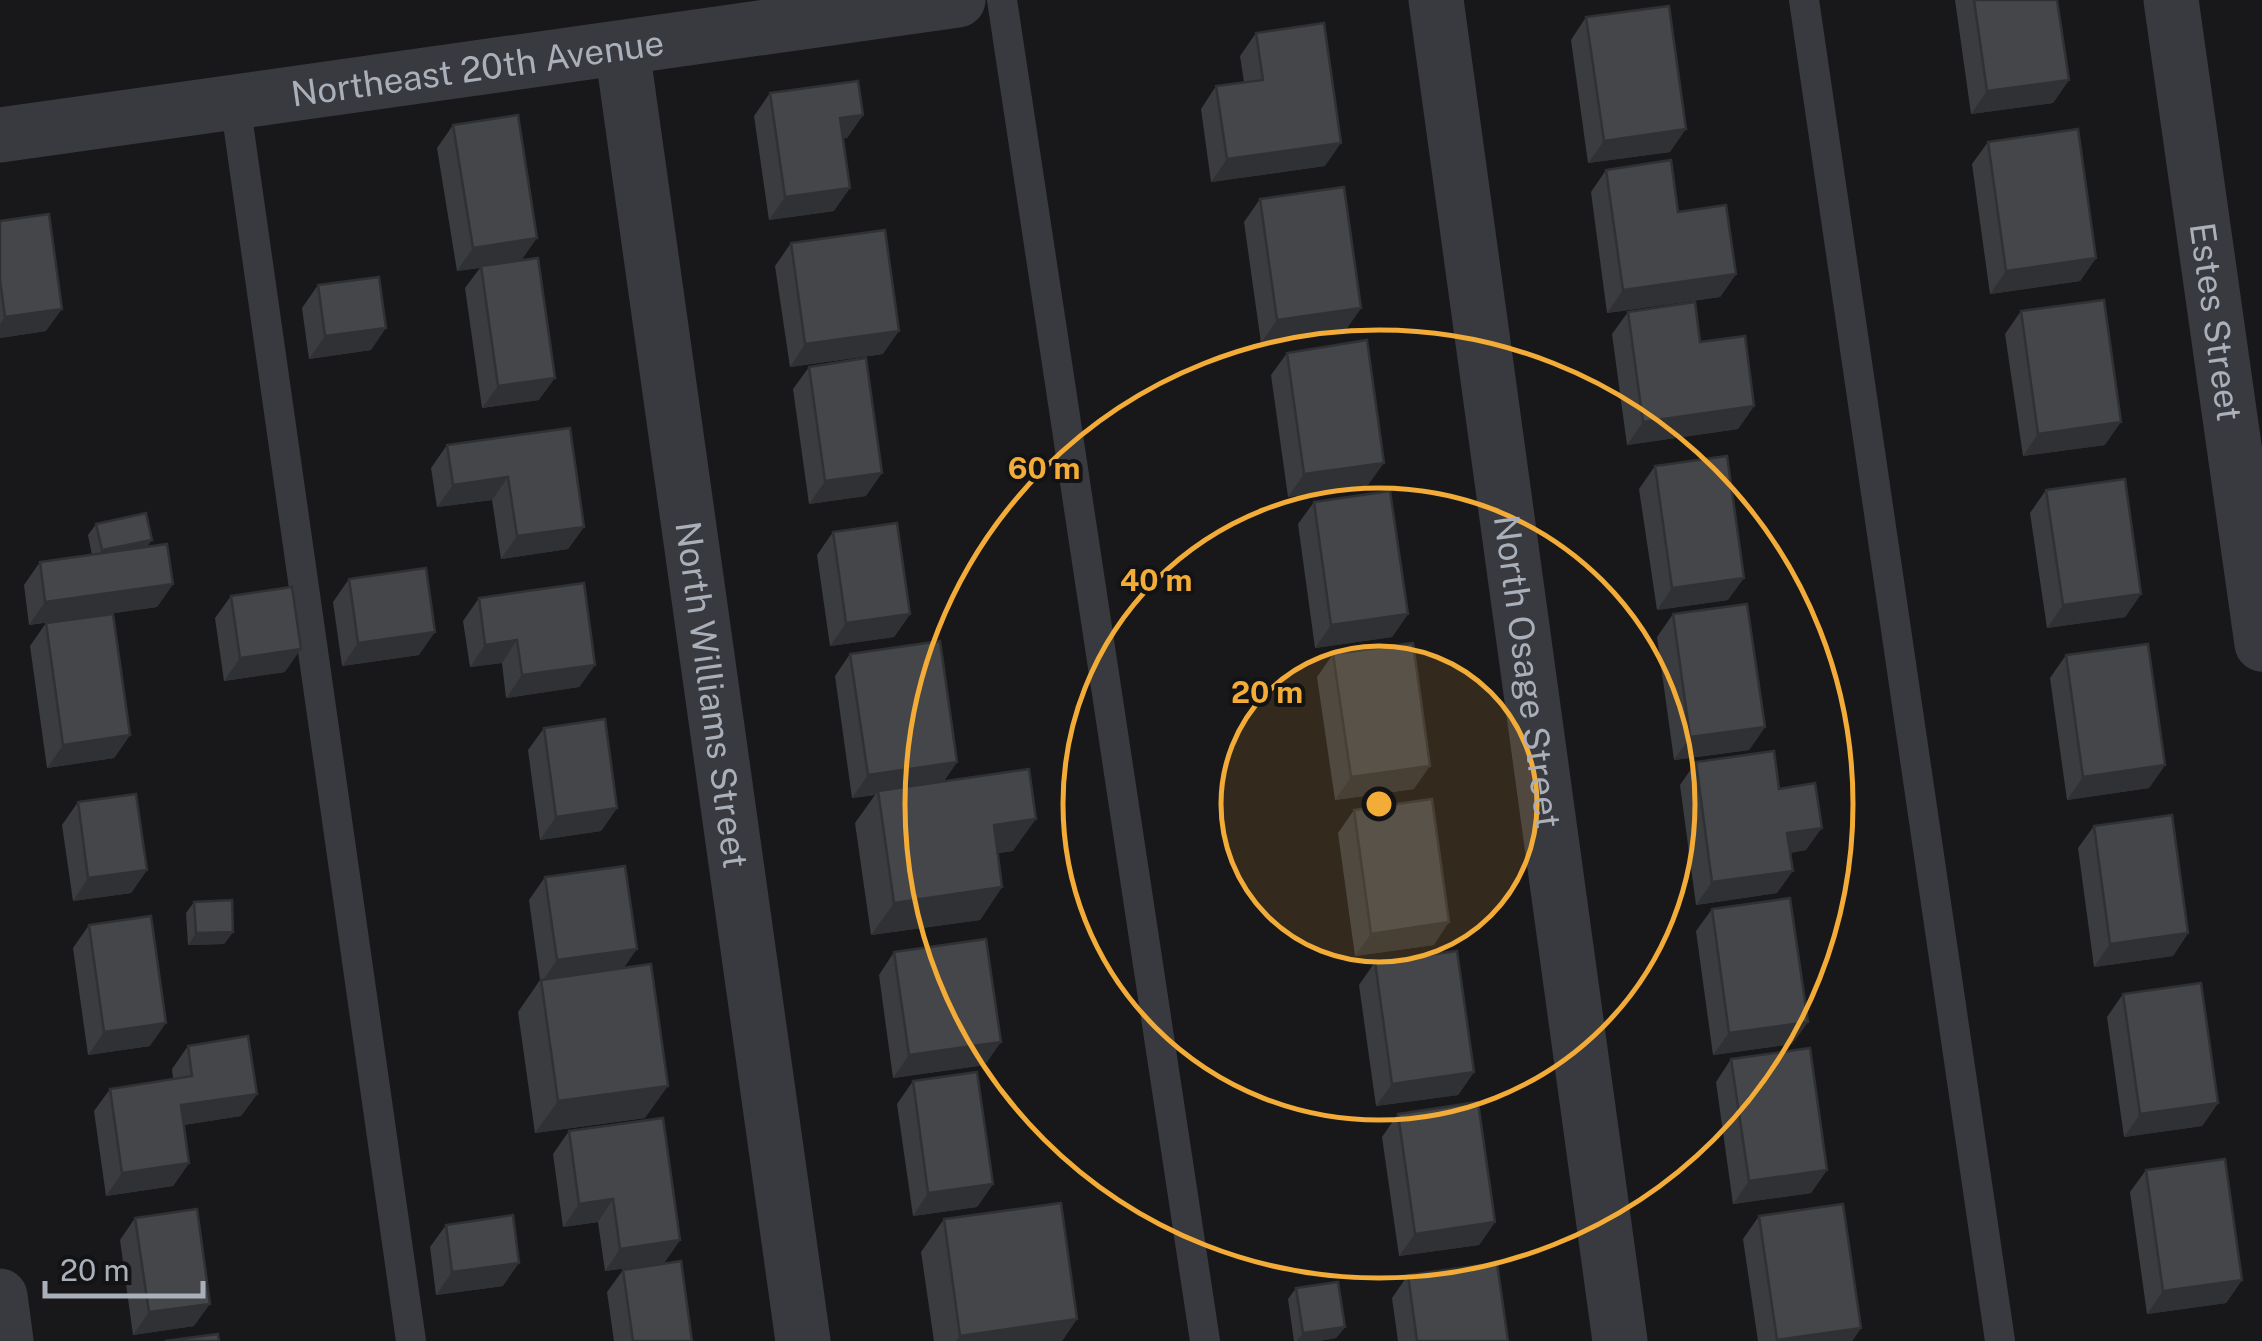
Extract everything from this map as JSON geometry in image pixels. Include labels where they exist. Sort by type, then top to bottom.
[{"type":"street","name":"Northeast 20th Avenue","points":[[0,135],[958,0]]},
{"type":"street","name":"North Osage Street","points":[[1436,0],[1620,1341]]},
{"type":"street","name":"Estes Street","points":[[2171,0],[2262,644]]},
{"type":"street","name":"North Williams Street","points":[[622,49],[802,1341]]},
{"type":"street","points":[[0,1296],[6,1341]]},
{"type":"lane","points":[[1002,0],[1205,1341]]},
{"type":"lane","points":[[1804,0],[2000,1341]]},
{"type":"lane","points":[[236,102],[411,1341]]},
{"type":"building","points":[[1974,0],[2057,0],[2069,80],[1987,91]]},
{"type":"building","points":[[1669,6],[1686,129],[1604,141],[1586,17]]},
{"type":"building","points":[[1324,23],[1341,143],[1227,159],[1216,86],[1263,80],[1256,33]]},
{"type":"building","points":[[858,81],[863,115],[840,118],[850,188],[785,197],[770,93]]},
{"type":"building","points":[[518,115],[537,238],[473,248],[453,125]]},
{"type":"building","points":[[2078,129],[2096,258],[2006,271],[1988,142]]},
{"type":"building","points":[[1671,160],[1678,212],[1726,205],[1736,274],[1623,290],[1606,170]]},
{"type":"building","points":[[1344,187],[1361,308],[1277,320],[1260,199]]},
{"type":"building","points":[[49,214],[62,309],[5,317],[0,280],[0,221]]},
{"type":"building","points":[[885,230],[899,331],[805,344],[791,243]]},
{"type":"building","points":[[538,258],[555,378],[498,386],[481,266]]},
{"type":"building","points":[[379,277],[386,328],[325,336],[318,285]]},
{"type":"building","points":[[2104,300],[2121,422],[2038,434],[2021,311]]},
{"type":"building","points":[[1695,302],[1700,342],[1745,336],[1754,406],[1643,422],[1628,312]]},
{"type":"building","points":[[1367,340],[1384,463],[1304,474],[1287,353]]},
{"type":"building","points":[[866,358],[882,473],[825,481],[809,367]]},
{"type":"building","points":[[570,428],[584,527],[517,536],[508,477],[453,485],[447,445]]},
{"type":"building","points":[[1727,456],[1744,578],[1672,588],[1655,466]]},
{"type":"building","points":[[2125,479],[2141,594],[2063,605],[2046,490]]},
{"type":"building","points":[[1390,491],[1408,614],[1331,625],[1314,502]]},
{"type":"building","points":[[146,513],[152,540],[102,550],[96,524]]},
{"type":"building","points":[[897,523],[910,614],[846,623],[833,532]]},
{"type":"building","points":[[167,544],[173,584],[45,602],[40,562]]},
{"type":"building","points":[[426,568],[435,632],[358,643],[349,579]]},
{"type":"building","points":[[584,583],[595,665],[522,675],[517,640],[485,645],[479,598]]},
{"type":"building","points":[[292,587],[301,649],[240,658],[231,596]]},
{"type":"building","points":[[1747,604],[1765,727],[1690,737],[1673,614]]},
{"type":"building","points":[[113,614],[130,735],[63,745],[46,623]]},
{"type":"building","points":[[940,641],[957,762],[868,775],[850,654]]},
{"type":"building","points":[[1413,643],[1430,766],[1351,777],[1333,654]]},
{"type":"building","points":[[2148,644],[2165,765],[2083,777],[2066,655]]},
{"type":"building","points":[[605,719],[617,808],[556,817],[544,728]]},
{"type":"building","points":[[1774,751],[1779,789],[1815,783],[1822,828],[1787,833],[1793,871],[1712,882],[1696,762]]},
{"type":"building","points":[[1029,769],[1036,819],[994,825],[1002,887],[894,903],[878,791]]},
{"type":"building","points":[[136,794],[147,870],[88,878],[78,802]]},
{"type":"building","points":[[1432,799],[1449,922],[1371,934],[1354,810]]},
{"type":"building","points":[[2172,815],[2188,933],[2110,944],[2094,826]]},
{"type":"building","points":[[625,866],[637,949],[557,960],[545,877]]},
{"type":"building","points":[[1790,898],[1808,1022],[1729,1033],[1712,909]]},
{"type":"building","points":[[232,900],[233,932],[196,933],[194,902]]},
{"type":"building","points":[[151,916],[166,1023],[104,1032],[89,925]]},
{"type":"building","points":[[986,939],[1001,1042],[909,1055],[894,952]]},
{"type":"building","points":[[1457,951],[1474,1072],[1392,1084],[1375,962]]},
{"type":"building","points":[[651,964],[668,1086],[558,1101],[541,980]]},
{"type":"building","points":[[2201,983],[2218,1103],[2140,1114],[2123,994]]},
{"type":"building","points":[[248,1036],[257,1094],[181,1105],[189,1163],[122,1173],[110,1089],[192,1076],[188,1046]]},
{"type":"building","points":[[1810,1048],[1827,1170],[1749,1181],[1731,1059]]},
{"type":"building","points":[[977,1072],[993,1184],[928,1193],[913,1081]]},
{"type":"building","points":[[1478,1102],[1495,1222],[1415,1234],[1398,1114]]},
{"type":"building","points":[[663,1118],[680,1240],[620,1249],[613,1199],[579,1204],[569,1131]]},
{"type":"building","points":[[2225,1159],[2242,1280],[2163,1291],[2146,1170]]},
{"type":"building","points":[[1061,1203],[1077,1319],[960,1336],[944,1219]]},
{"type":"building","points":[[1843,1204],[1861,1328],[1777,1340],[1759,1216]]},
{"type":"building","points":[[197,1209],[210,1304],[149,1312],[135,1218]]},
{"type":"building","points":[[513,1215],[519,1263],[452,1272],[446,1225]]},
{"type":"building","points":[[681,1261],[692,1341],[633,1341],[623,1270]]},
{"type":"building","points":[[1497,1263],[1508,1341],[1417,1341],[1408,1275]]},
{"type":"building","points":[[1338,1282],[1345,1327],[1303,1333],[1296,1288]]},
{"type":"building","points":[[218,1334],[219,1341],[165,1341]]}]
